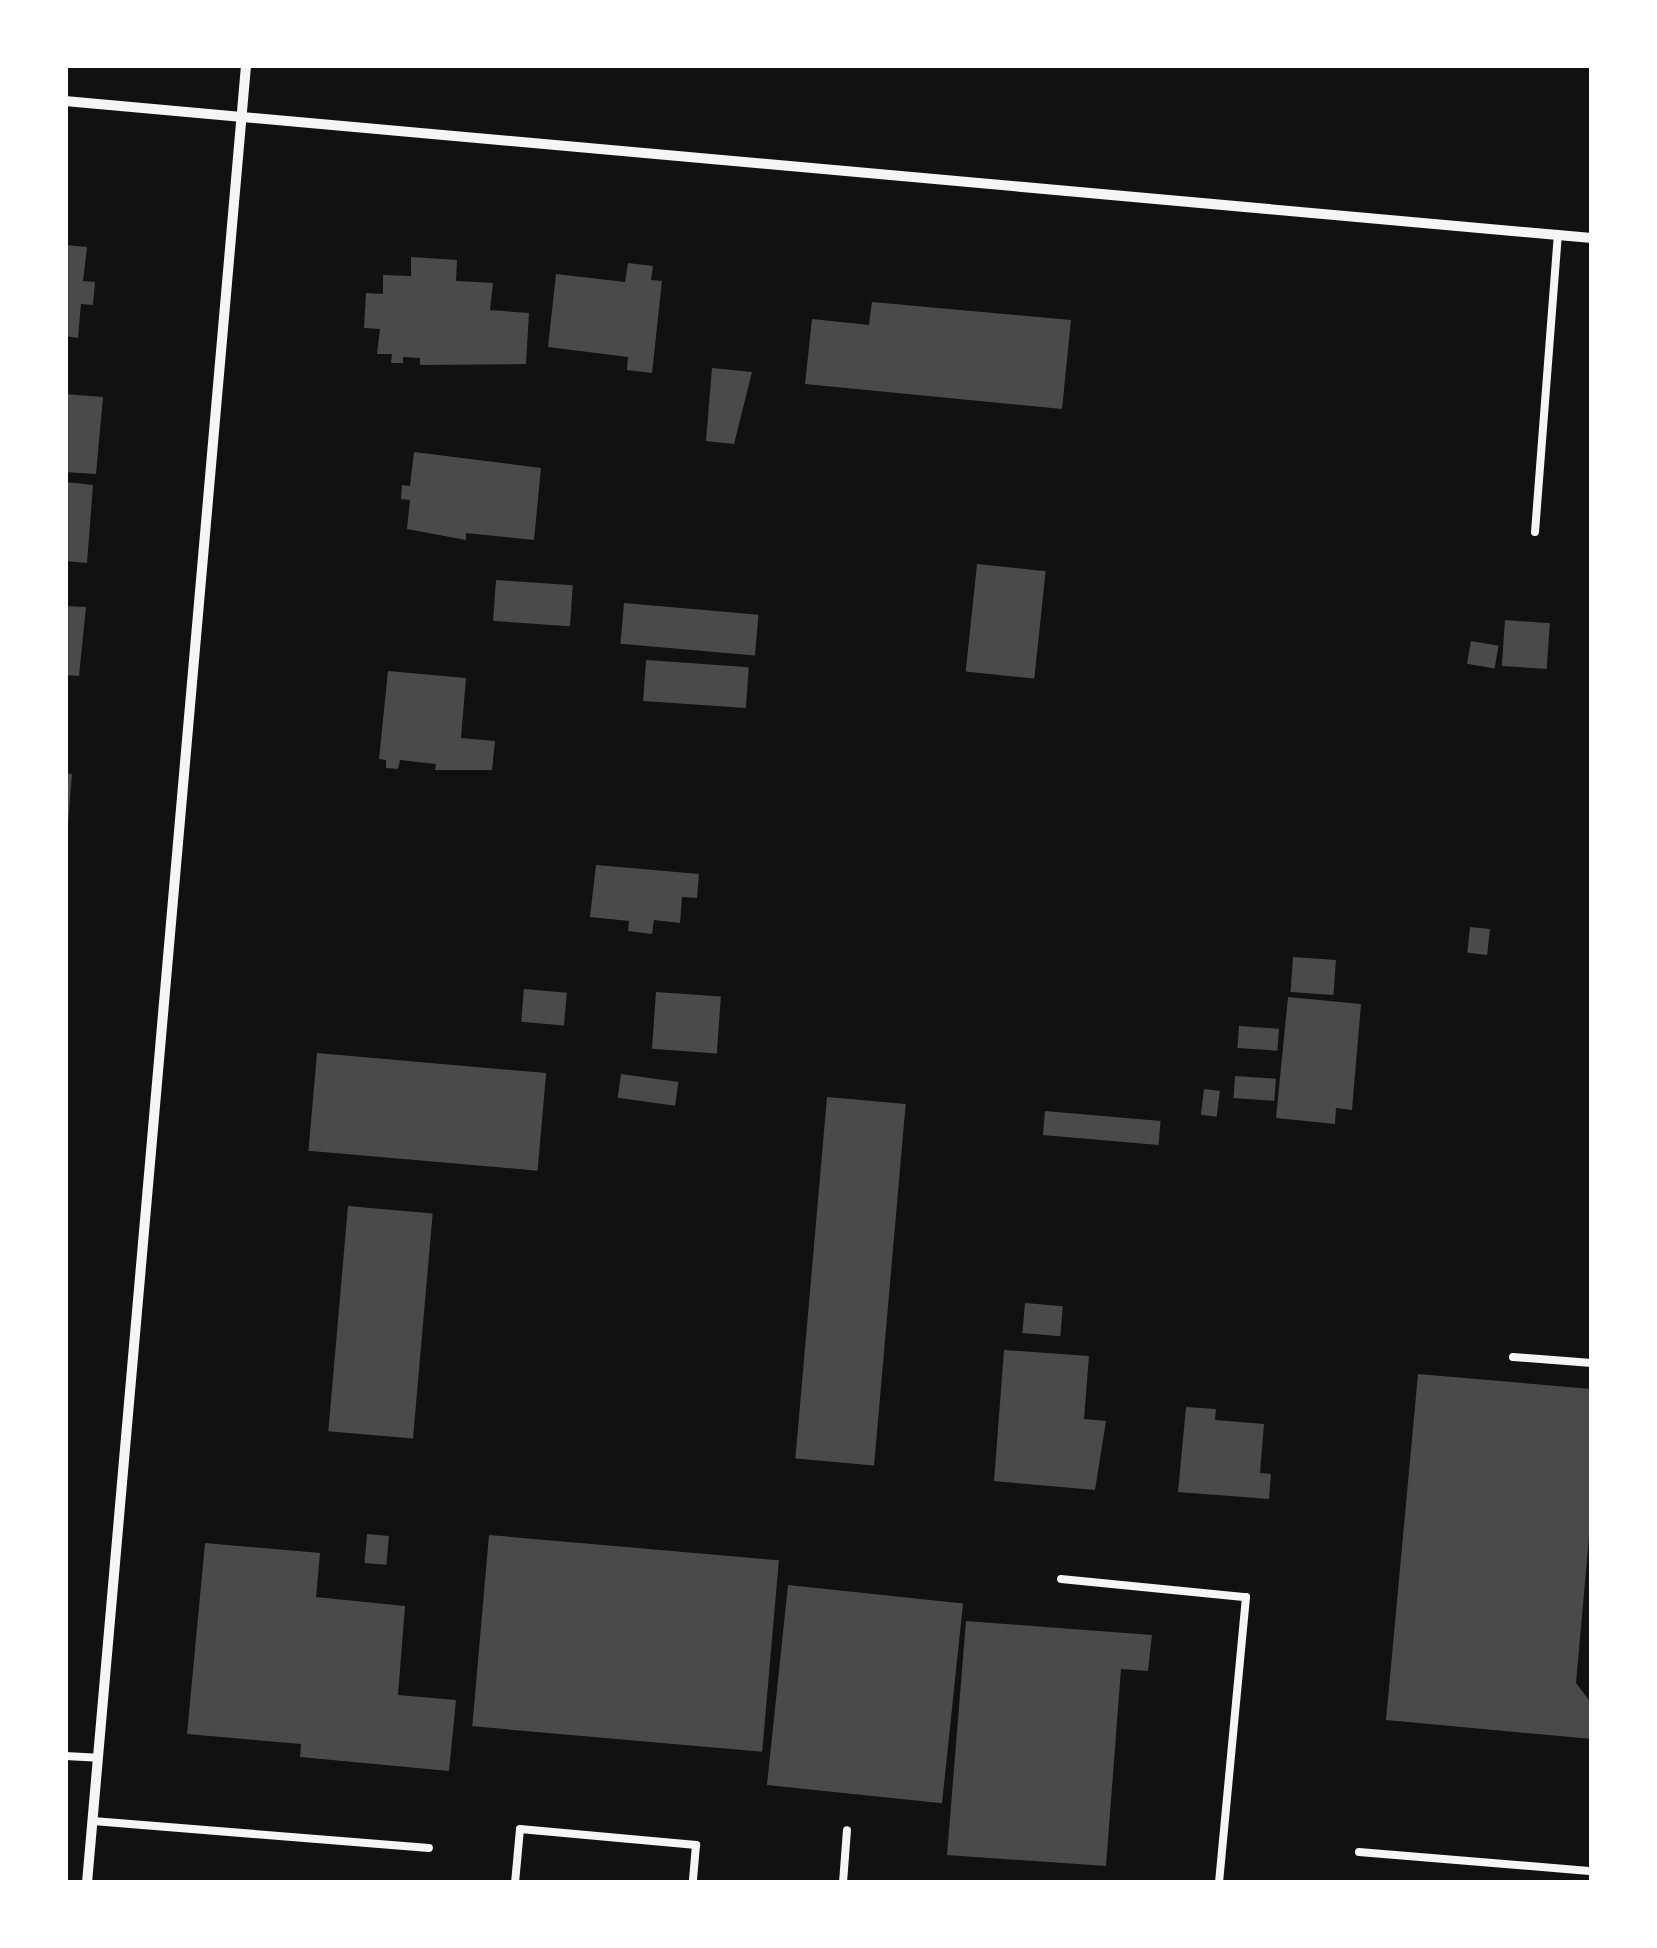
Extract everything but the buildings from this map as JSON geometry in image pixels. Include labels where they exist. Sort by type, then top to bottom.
[{"type":"street","points":[[87,1883],[246,65]]},
{"type":"street","points":[[65,101],[1592,238]]},
{"type":"lane","points":[[1534,532],[1558,234]]},
{"type":"lane","points":[[1513,1357],[1592,1363]]},
{"type":"lane","points":[[1061,1579],[1246,1597],[1219,1883]]},
{"type":"lane","points":[[65,1756],[98,1758]]},
{"type":"lane","points":[[92,1821],[429,1848]]},
{"type":"lane","points":[[515,1883],[520,1829],[696,1845],[693,1883]]},
{"type":"lane","points":[[843,1883],[847,1830]]},
{"type":"lane","points":[[1359,1852],[1592,1871]]}]
